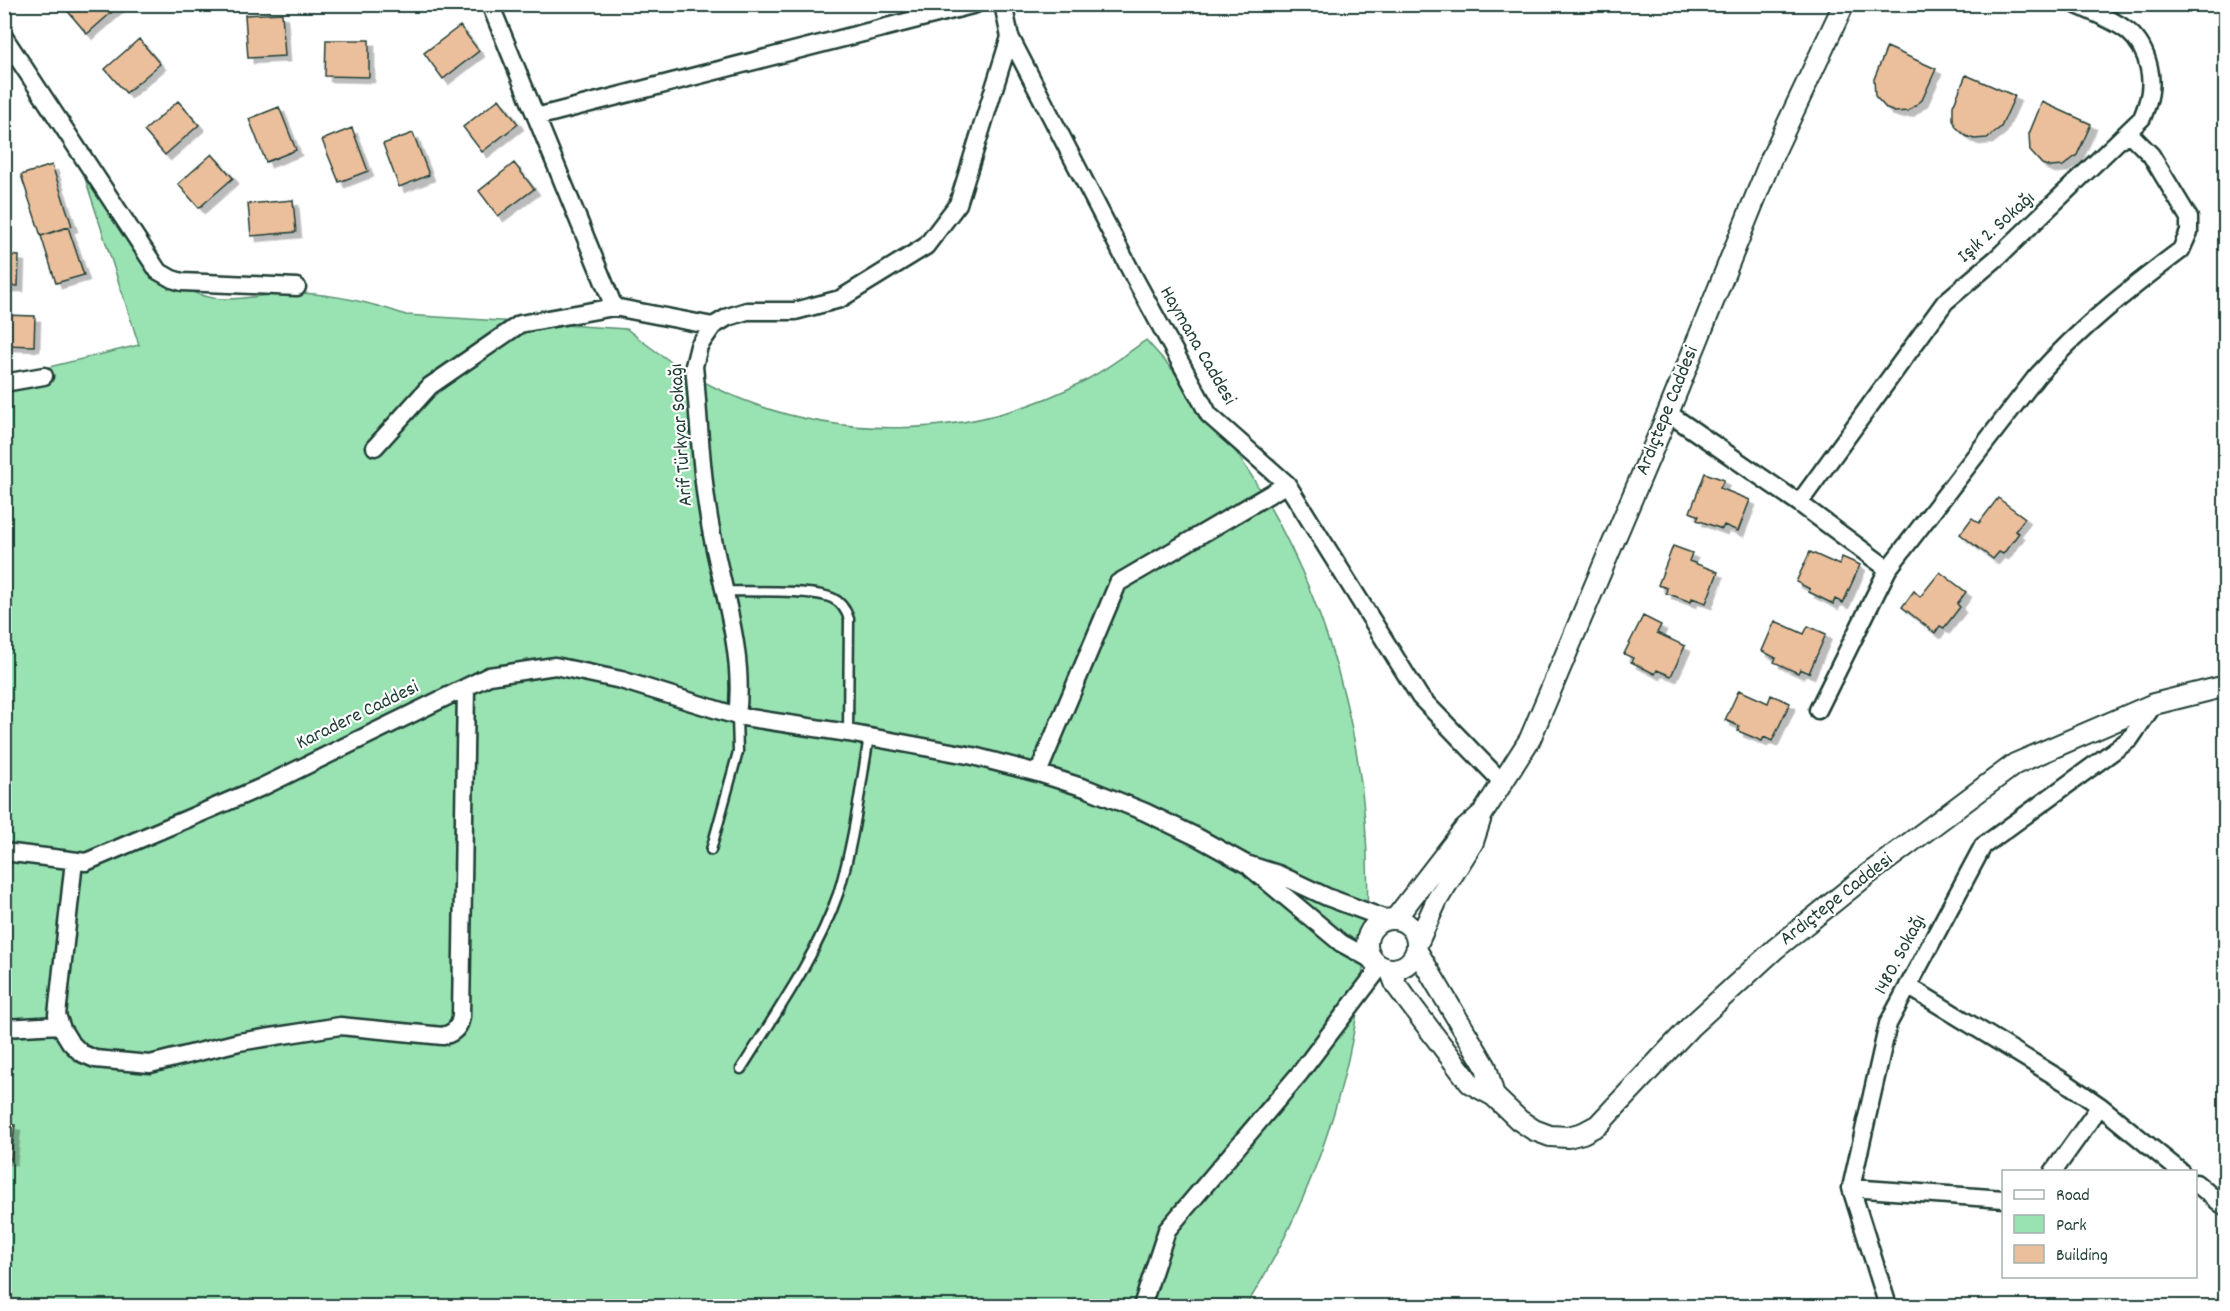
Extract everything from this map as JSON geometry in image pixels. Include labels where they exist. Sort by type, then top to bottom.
[{"type":"street","points":[[490,4],[614,306]]},
{"type":"street","points":[[536,117],[976,4]]},
{"type":"street","name":"Haymana Caddesi","points":[[1003,4],[1010,37],[1135,279],[1209,415],[1287,484],[1420,697],[1503,783]]},
{"type":"street","name":"Ardıçtepe Caddesi","points":[[1391,919],[1463,831],[1483,813],[1530,739],[1668,413],[1771,159],[1844,4]]},
{"type":"street","name":"Işık 2. Sokağı","points":[[1799,503],[1945,302],[1998,257],[2142,118],[2150,100],[2152,81],[2144,48],[2136,36],[2124,27],[2075,4]]},
{"type":"street","points":[[4,37],[158,271],[182,282],[297,287]]},
{"type":"street","points":[[375,447],[430,386],[520,324],[614,306],[713,326],[728,317],[747,311],[795,311],[840,299],[926,246],[958,204],[1010,37]]},
{"type":"street","points":[[1818,710],[1888,569],[2030,385],[2057,354],[2107,307],[2181,250],[2186,241],[2189,232],[2189,218],[2151,155],[2129,133]]},
{"type":"street","name":"Arif Türkyar Sokağı","points":[[713,326],[699,346],[694,366],[708,512],[738,666],[737,716]]},
{"type":"street","points":[[4,384],[44,376]]},
{"type":"street","points":[[1668,413],[1799,503],[1888,569]]},
{"type":"street","points":[[1038,773],[1118,583],[1287,484]]},
{"type":"street","name":"Karadere Caddesi","points":[[4,852],[86,862],[262,787],[489,676],[555,666],[621,680],[737,716],[973,756],[1038,773],[1088,789],[1145,812],[1246,864]]},
{"type":"street","name":"Ardıçtepe Caddesi","points":[[1382,966],[1470,1083],[1494,1096],[1519,1120],[1534,1130],[1550,1136],[1568,1137],[1583,1133],[1598,1125],[1690,1027],[1774,949],[1867,875],[2015,764],[2154,704],[2226,686]]},
{"type":"street","points":[[74,861],[57,1015],[70,1042],[81,1053],[95,1059],[150,1064],[238,1042],[340,1026],[443,1036],[454,1032],[461,1016],[466,687]]},
{"type":"street","name":"1480. Sokağı","points":[[1851,1188],[1888,1024],[1983,846],[2130,739],[2154,704]]},
{"type":"street","name":"Ardıçtepe Caddesi","points":[[1417,947],[1437,900],[1473,842],[1483,813]]},
{"type":"street","points":[[1246,864],[1278,874],[1327,897],[1411,927],[1416,934],[1417,947],[1413,959],[1406,965],[1382,966],[1341,943],[1246,864]]},
{"type":"street","points":[[1382,966],[1369,954],[1368,937],[1378,922],[1391,919]]},
{"type":"street","points":[[1417,947],[1486,1067],[1494,1096]]},
{"type":"street","points":[[1142,1306],[1167,1230],[1300,1073],[1382,966]]},
{"type":"street","points":[[1908,986],[2037,1064],[2100,1106],[2179,1170]]},
{"type":"street","points":[[4,1028],[60,1025]]},
{"type":"street","points":[[2054,1170],[2100,1106]]},
{"type":"street","points":[[2197,1184],[2226,1208]]},
{"type":"street","points":[[1888,1306],[1851,1188],[2002,1198]]},
{"type":"lane","points":[[723,591],[830,597],[844,607],[849,620],[848,733]]},
{"type":"lane","points":[[711,850],[738,752],[737,716]]},
{"type":"lane","points":[[741,1069],[804,968],[830,914],[846,864],[869,737]]},
{"type":"green space","points":[[82,169],[181,286],[196,294],[226,299],[286,293],[315,294],[355,300],[406,315],[627,329],[669,360],[714,387],[759,406],[805,419],[852,426],[900,428],[948,424],[996,415],[1042,400],[1086,380],[1146,340],[1194,395],[1224,434],[1263,495],[1311,592],[1344,694],[1363,798],[1367,904],[1358,1008],[1334,1112],[1297,1211],[1246,1306],[5,1306],[4,378],[139,345]]},
{"type":"building","points":[[72,4],[121,4],[87,34],[66,9]]},
{"type":"building","points":[[282,13],[285,56],[248,58],[245,15]]},
{"type":"building","points":[[460,26],[479,51],[443,79],[424,53]]},
{"type":"building","points":[[139,39],[160,64],[126,93],[105,69]]},
{"type":"building","points":[[326,40],[369,40],[369,77],[325,76]]},
{"type":"building","points":[[1887,47],[1936,69],[1922,100],[1908,111],[1895,112],[1887,109],[1875,96],[1874,79]]},
{"type":"building","points":[[1966,75],[2015,96],[2001,127],[1987,138],[1974,139],[1966,136],[1956,127],[1953,119],[1953,106]]},
{"type":"building","points":[[499,99],[518,124],[482,152],[463,127]]},
{"type":"building","points":[[178,101],[199,125],[165,155],[144,131]]},
{"type":"building","points":[[2042,102],[2091,124],[2077,155],[2063,166],[2050,167],[2042,164],[2030,151],[2029,134]]},
{"type":"building","points":[[279,107],[296,150],[266,162],[249,119]]},
{"type":"building","points":[[352,128],[368,171],[339,182],[322,140]]},
{"type":"building","points":[[413,133],[429,175],[399,187],[383,144]]},
{"type":"building","points":[[212,154],[233,178],[199,208],[178,184]]},
{"type":"building","points":[[514,163],[534,189],[498,216],[479,191]]},
{"type":"building","points":[[52,165],[72,226],[41,236],[21,175]]},
{"type":"building","points":[[293,200],[296,232],[251,236],[248,204]]},
{"type":"building","points":[[68,227],[84,275],[56,283],[41,236]]},
{"type":"building","points":[[4,255],[19,256],[18,286],[4,286]]},
{"type":"building","points":[[4,315],[35,316],[34,346],[4,345]]},
{"type":"building","points":[[1705,473],[1724,480],[1720,488],[1750,500],[1738,531],[1724,525],[1722,529],[1697,520],[1699,516],[1690,512]]},
{"type":"building","points":[[1998,498],[2025,518],[2015,531],[2019,533],[2003,554],[1999,552],[1993,559],[1960,534],[1972,518],[1979,523]]},
{"type":"building","points":[[1673,546],[1692,553],[1689,561],[1718,572],[1706,603],[1692,598],[1691,602],[1666,593],[1667,588],[1658,585]]},
{"type":"building","points":[[1810,552],[1839,565],[1842,557],[1860,565],[1843,603],[1835,599],[1833,604],[1809,592],[1810,589],[1796,582]]},
{"type":"building","points":[[1940,572],[1966,592],[1957,604],[1960,607],[1944,628],[1940,626],[1935,633],[1902,607],[1914,591],[1920,597]]},
{"type":"building","points":[[1643,616],[1661,625],[1657,633],[1685,646],[1671,676],[1657,670],[1655,674],[1631,662],[1633,658],[1624,654]]},
{"type":"building","points":[[1775,621],[1804,634],[1808,626],[1826,634],[1809,673],[1800,669],[1798,673],[1774,662],[1776,658],[1762,651]]},
{"type":"building","points":[[1739,690],[1768,703],[1771,695],[1790,703],[1772,741],[1764,737],[1762,741],[1738,731],[1739,726],[1725,720]]},
{"type":"building","points":[[4,1124],[15,1125],[11,1159],[4,1159]]}]
